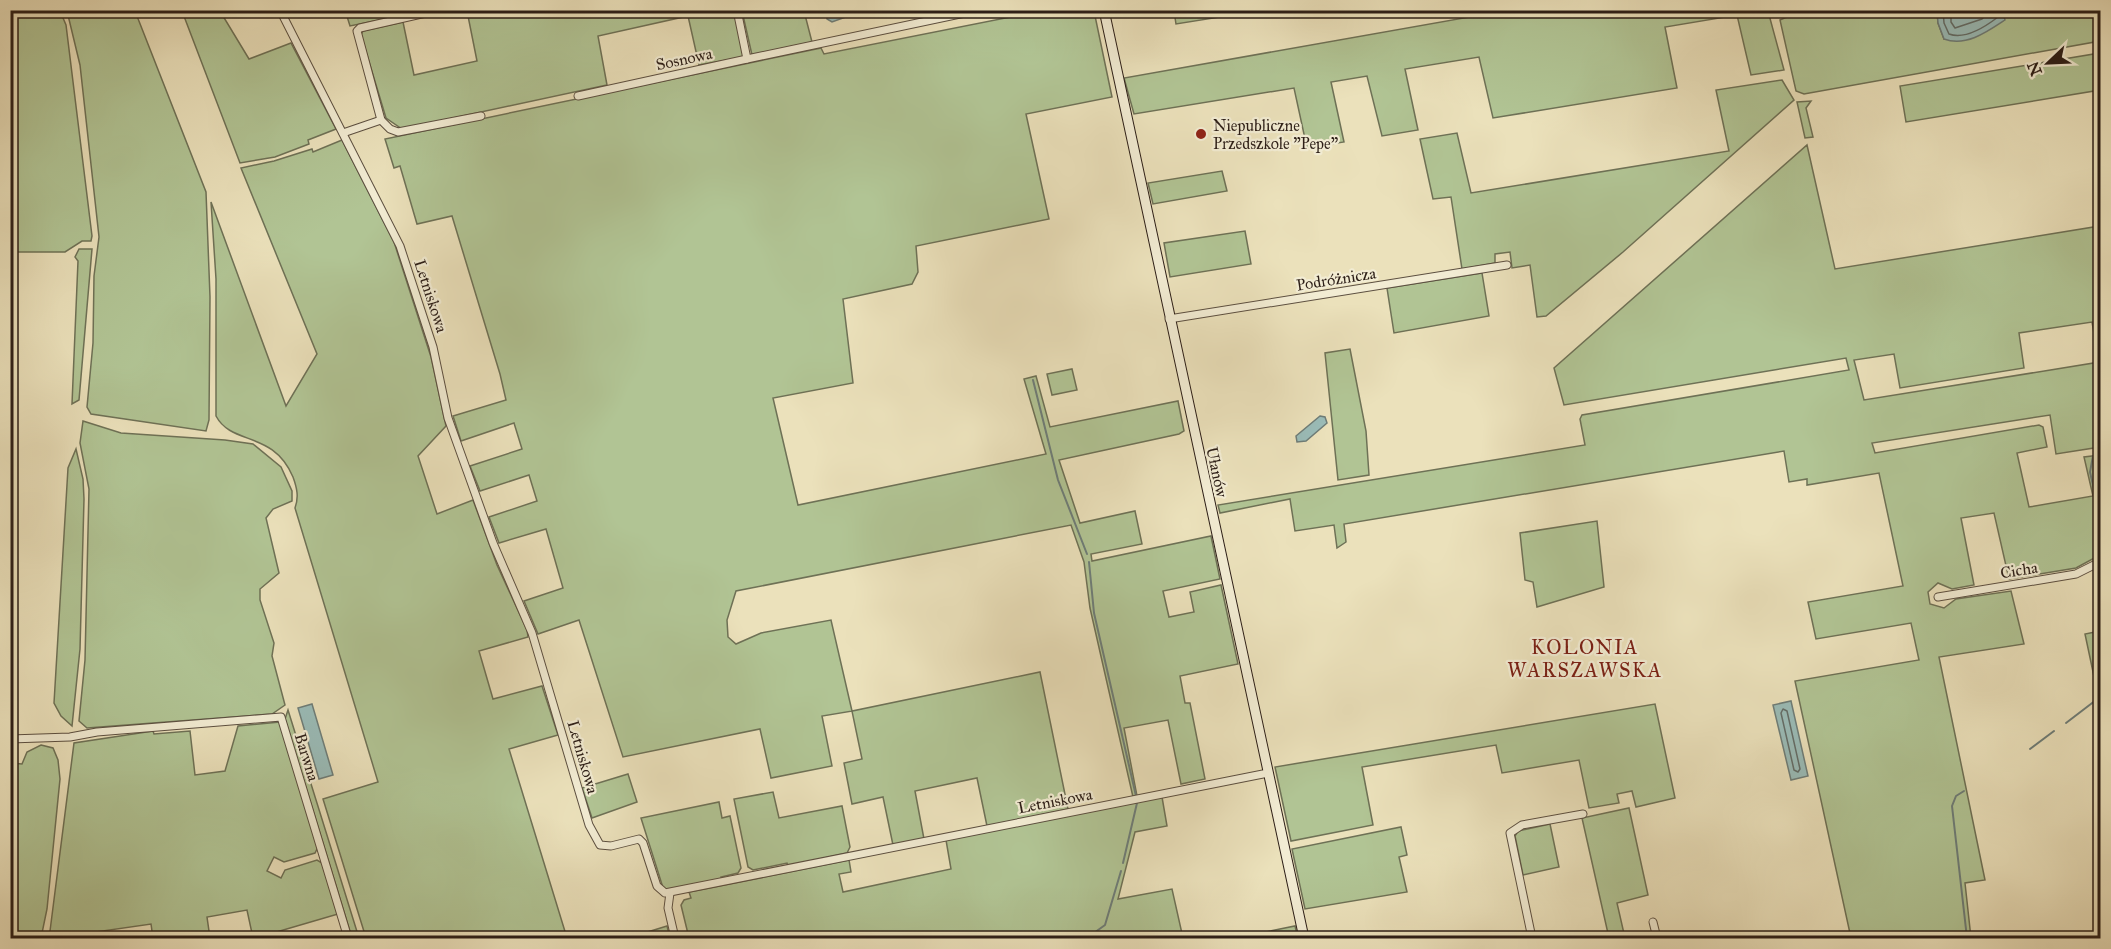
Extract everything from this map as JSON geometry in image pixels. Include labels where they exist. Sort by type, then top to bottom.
[{"type":"street","name":"Letniskowa","points":[[280,10],[400,246],[433,347],[448,418],[493,543],[532,633],[589,825],[596,840],[603,846],[639,839],[643,843],[661,892],[670,893],[1268,773]]},
{"type":"street","points":[[439,10],[360,28],[357,31],[381,120],[390,129],[398,132],[481,116]]},
{"type":"street","points":[[737,10],[747,59]]},
{"type":"street","name":"Sosnowa","points":[[578,96],[978,10]]},
{"type":"street","name":"Ułanów","points":[[1104,10],[1304,939]]},
{"type":"street","points":[[342,133],[381,120]]},
{"type":"street","name":"Podróżnicza","points":[[1169,319],[1507,265]]},
{"type":"street","name":"Cicha","points":[[1938,597],[2076,574],[2100,562]]},
{"type":"street","name":"Barwna","points":[[10,739],[70,737],[98,732],[281,717],[348,939]]},
{"type":"street","points":[[1532,939],[1510,832],[1522,825],[1583,814]]},
{"type":"street","points":[[670,893],[668,908],[675,939]]},
{"type":"street","points":[[1653,922],[1657,939]]},
{"type":"green space","points":[[1835,9],[1937,11],[1938,23],[1944,39],[2004,20],[2004,13],[2019,10],[2100,11],[2100,41],[1804,94],[1796,91],[1780,20],[1796,14]]},
{"type":"green space","points":[[11,10],[60,11],[66,25],[92,236],[91,241],[82,241],[65,252],[11,252]]},
{"type":"green space","points":[[345,10],[423,11],[350,26]]},
{"type":"green space","points":[[67,11],[135,11],[206,192],[210,297],[209,420],[206,431],[91,414],[87,407],[93,343],[94,276],[99,237],[80,65]]},
{"type":"green space","points":[[182,11],[220,11],[249,59],[291,43],[336,129],[308,140],[309,144],[275,157],[240,163]]},
{"type":"green space","points":[[467,11],[734,11],[744,57],[699,65],[688,16],[598,36],[607,85],[402,129],[386,118],[361,35],[363,31],[403,22],[414,75],[477,61]]},
{"type":"green space","points":[[742,11],[804,11],[812,42],[752,55]]},
{"type":"green space","points":[[1041,11],[1094,11],[1112,97],[1026,114],[1049,219],[916,246],[918,272],[912,284],[843,299],[853,383],[773,398],[798,505],[1046,454],[1024,379],[1036,376],[1050,427],[1178,401],[1184,431],[1179,434],[1059,460],[1080,523],[1135,511],[1142,544],[1091,554],[1092,561],[1211,536],[1220,579],[1163,591],[1169,617],[1194,612],[1190,592],[1221,585],[1238,664],[1180,676],[1185,703],[1190,703],[1205,779],[1181,784],[1168,720],[1124,728],[1137,796],[1133,797],[1090,608],[1084,562],[1071,525],[736,591],[727,620],[728,637],[736,644],[761,633],[831,620],[852,711],[822,716],[832,766],[771,778],[760,729],[623,757],[579,620],[538,634],[524,601],[563,588],[546,529],[499,543],[489,517],[537,501],[529,475],[480,491],[470,466],[522,449],[514,423],[461,441],[453,416],[506,400],[500,374],[452,216],[417,224],[400,166],[394,168],[385,139],[821,48],[824,54]]},
{"type":"green space","points":[[1174,11],[1238,11],[1239,14],[1176,24]]},
{"type":"green space","points":[[1480,11],[1768,11],[1784,70],[1751,75],[1737,15],[1665,27],[1677,88],[1493,118],[1479,57],[1405,69],[1418,130],[1382,136],[1367,76],[1331,82],[1344,142],[1307,148],[1294,88],[1134,114],[1124,78],[1481,15]]},
{"type":"green space","points":[[2100,53],[2100,90],[1906,122],[1900,86]]},
{"type":"green space","points":[[1782,80],[1794,100],[1623,252],[1546,316],[1537,317],[1530,265],[1512,268],[1510,252],[1495,254],[1495,263],[1462,269],[1451,197],[1433,199],[1420,139],[1457,133],[1471,193],[1729,151],[1716,90]]},
{"type":"green space","points":[[1811,101],[1806,108],[1813,137],[1805,138],[1797,102]]},
{"type":"green space","points":[[342,140],[394,242],[431,357],[446,426],[418,456],[437,514],[473,500],[497,565],[527,630],[528,637],[479,651],[493,699],[542,686],[558,735],[509,749],[567,938],[366,938],[323,799],[378,782],[295,508],[297,493],[293,477],[285,462],[275,452],[232,432],[216,416],[216,279],[211,202],[286,406],[317,354],[241,168],[312,149],[313,152]]},
{"type":"green space","points":[[1807,145],[1835,269],[2100,226],[2100,355],[2098,356],[2092,322],[2019,333],[2024,368],[1900,388],[1894,354],[1854,360],[1864,400],[2100,362],[2100,447],[2056,454],[2050,415],[1872,443],[1875,453],[2039,425],[2043,427],[2047,447],[2017,453],[2029,507],[2093,496],[2084,457],[2100,455],[2100,555],[2076,568],[2009,579],[1994,513],[1961,518],[1974,585],[1952,589],[1938,583],[1928,592],[1930,604],[1944,608],[1956,599],[2011,591],[2024,644],[1939,657],[1985,880],[1965,883],[1971,938],[1963,938],[1962,933],[1923,938],[1851,938],[1795,681],[1919,660],[1911,623],[1816,639],[1808,602],[1903,586],[1879,473],[1807,485],[1807,479],[1789,482],[1784,451],[1344,524],[1346,542],[1337,548],[1334,525],[1295,531],[1290,499],[1220,513],[1218,505],[1585,445],[1580,419],[1582,415],[1849,370],[1846,358],[1564,405],[1554,368]]},
{"type":"green space","points":[[1222,171],[1227,191],[1153,204],[1148,183]]},
{"type":"green space","points":[[1245,231],[1251,264],[1170,277],[1164,243]]},
{"type":"green space","points":[[79,249],[92,249],[79,400],[72,404],[78,261],[75,257]]},
{"type":"green space","points":[[1482,273],[1489,316],[1394,333],[1387,288]]},
{"type":"green space","points":[[1350,349],[1366,431],[1369,475],[1338,480],[1325,353]]},
{"type":"green space","points":[[1072,369],[1077,390],[1052,395],[1047,374]]},
{"type":"green space","points":[[83,421],[121,433],[253,444],[281,467],[292,491],[292,501],[273,509],[266,518],[279,573],[260,589],[260,600],[274,643],[272,656],[285,705],[272,714],[87,728],[79,721],[85,660],[89,489],[80,443]]},
{"type":"green space","points":[[76,449],[83,479],[84,499],[80,649],[72,726],[61,716],[54,703],[68,468]]},
{"type":"green space","points":[[1597,521],[1604,587],[1537,607],[1533,582],[1525,580],[1520,533]]},
{"type":"green space","points":[[2100,631],[2100,705],[2085,634]]},
{"type":"green space","points":[[1040,672],[1068,809],[987,826],[977,778],[915,791],[924,839],[893,845],[883,797],[852,804],[844,763],[862,759],[852,711]]},
{"type":"green space","points":[[1655,704],[1675,798],[1636,807],[1632,791],[1617,794],[1619,803],[1589,808],[1579,760],[1502,773],[1496,745],[1362,767],[1373,825],[1291,841],[1275,767]]},
{"type":"green space","points":[[288,710],[359,938],[352,938],[285,719]]},
{"type":"green space","points":[[280,722],[318,847],[315,853],[284,862],[274,857],[267,871],[281,878],[285,870],[317,860],[322,863],[338,914],[256,938],[253,938],[247,910],[207,917],[210,938],[153,938],[151,924],[54,938],[50,931],[74,743],[153,731],[154,734],[190,731],[195,775],[225,771],[238,726]]},
{"type":"green space","points":[[41,745],[53,748],[58,760],[60,779],[47,909],[41,938],[11,938],[11,763],[22,764],[27,752]]},
{"type":"green space","points":[[628,774],[637,802],[592,818],[582,788]]},
{"type":"green space","points":[[773,792],[779,818],[842,806],[850,847],[847,853],[788,866],[787,863],[753,870],[748,867],[734,799]]},
{"type":"green space","points":[[1162,797],[1167,826],[1135,832],[1118,899],[1172,889],[1183,938],[689,938],[681,905],[684,900],[691,898],[689,892],[849,860],[851,872],[839,874],[843,892],[951,869],[946,840]]},
{"type":"green space","points":[[719,802],[722,818],[730,816],[741,868],[738,873],[721,877],[722,880],[664,891],[641,818]]},
{"type":"green space","points":[[1629,808],[1648,895],[1617,903],[1625,938],[1609,938],[1582,818]]},
{"type":"green space","points":[[1550,824],[1559,867],[1523,875],[1515,836],[1518,831]]},
{"type":"green space","points":[[1401,827],[1407,855],[1399,857],[1407,892],[1305,909],[1292,849]]},
{"type":"green space","points":[[667,926],[670,938],[628,938]]},
{"type":"green space","points":[[1295,926],[1298,938],[1236,938]]},
{"type":"water","points":[[834,11],[860,12],[832,22],[827,19],[826,14]]},
{"type":"water","points":[[1937,11],[2002,11],[2005,20],[1976,37],[1952,41],[1944,39],[1938,23]]},
{"type":"water","points":[[1320,416],[1325,417],[1327,423],[1306,441],[1297,442],[1296,436]]},
{"type":"water","points":[[1791,701],[1808,776],[1791,780],[1773,705]]},
{"type":"water","points":[[312,704],[333,775],[319,779],[298,708]]},
{"type":"waterway","points":[[2004,17],[2040,10]]},
{"type":"waterway","points":[[1033,380],[1058,480],[1087,554]]},
{"type":"waterway","points":[[2098,448],[2100,444]]},
{"type":"waterway","points":[[2093,456],[2090,472],[2100,516]]},
{"type":"waterway","points":[[1089,562],[1094,613],[1136,796]]},
{"type":"waterway","points":[[2066,723],[2100,697]]},
{"type":"waterway","points":[[2030,749],[2054,731]]},
{"type":"waterway","points":[[1964,791],[1956,796],[1952,806],[1967,938]]},
{"type":"waterway","points":[[1123,863],[1137,803]]},
{"type":"waterway","points":[[1087,938],[1105,925],[1121,871]]},
{"type":"place","name":"Niepubliczne Przedszkole \"Pepe\"","points":[[1201,134]]},
{"type":"district","name":"KOLONIA WARSZAWSKA","points":[[1585,658]]}]
